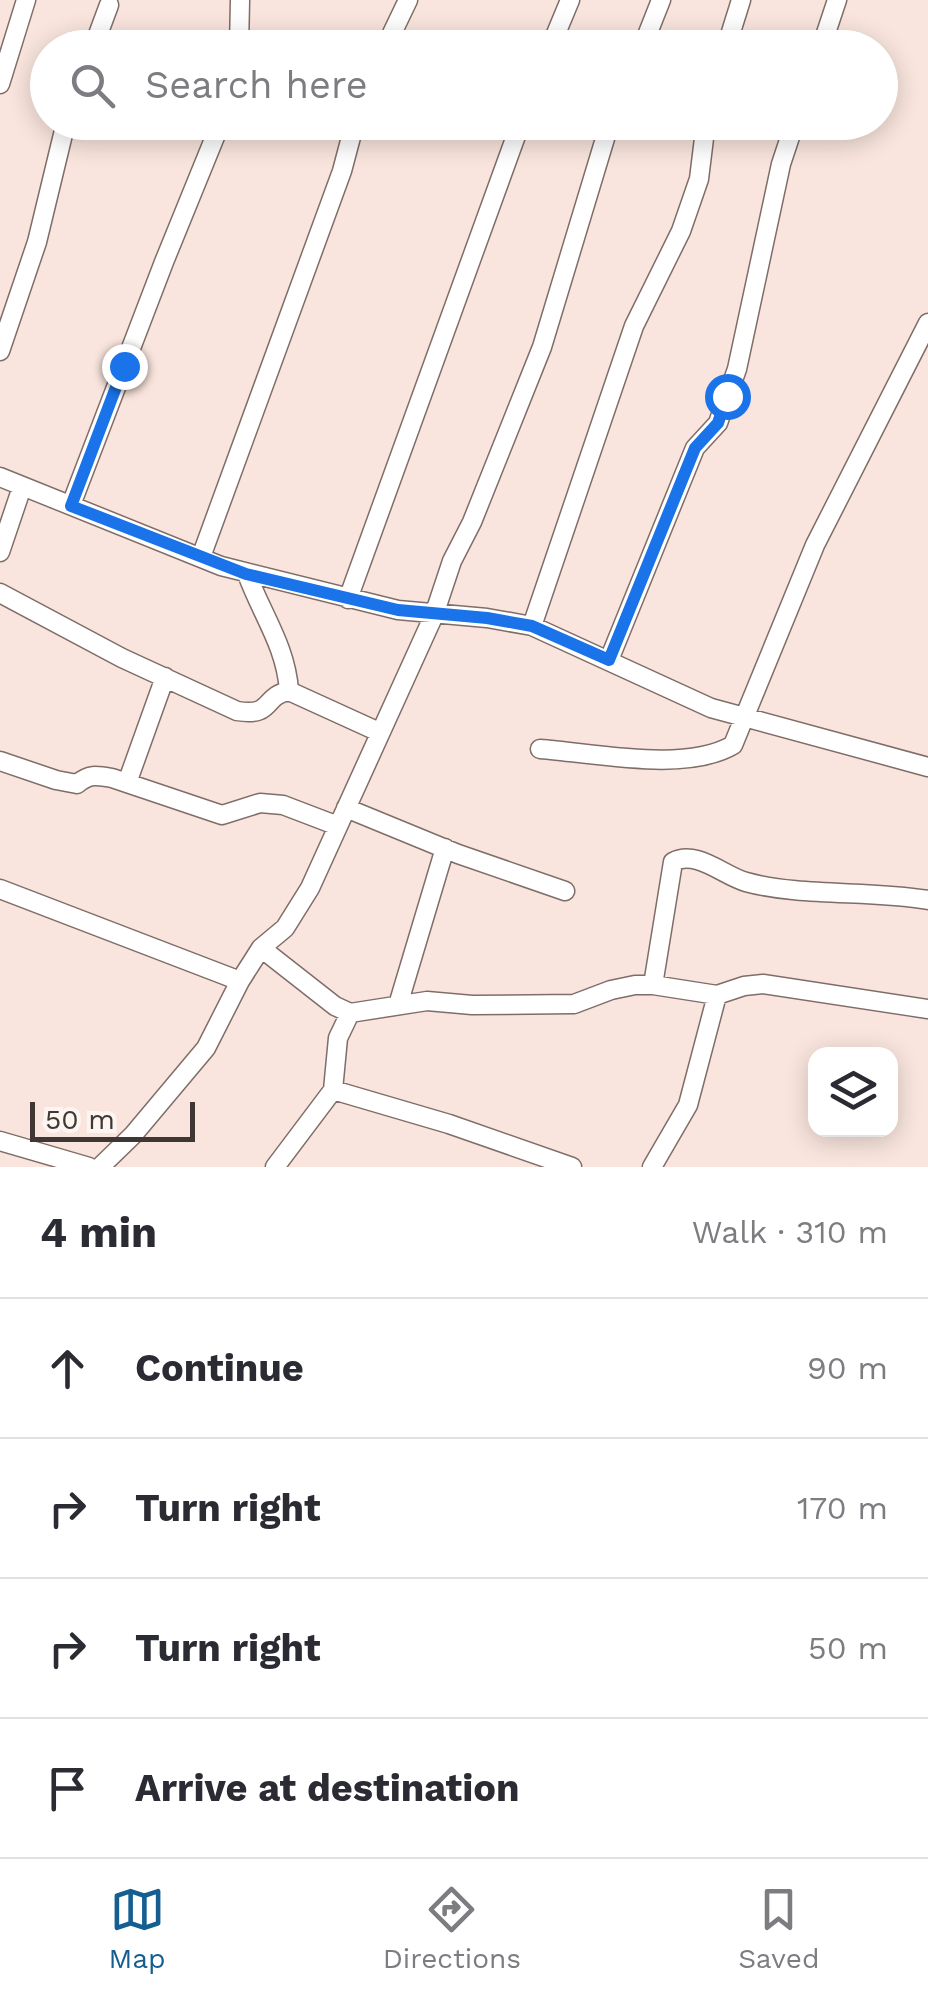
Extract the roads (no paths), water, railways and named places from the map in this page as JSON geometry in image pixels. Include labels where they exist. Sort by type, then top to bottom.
[{"type":"street","points":[[0,84],[26,0]]},
{"type":"street","points":[[239,30],[240,0]]},
{"type":"street","points":[[394,30],[408,0]]},
{"type":"street","points":[[558,30],[570,0]]},
{"type":"street","points":[[649,30],[661,0]]},
{"type":"street","points":[[732,30],[742,0]]},
{"type":"street","points":[[827,30],[837,0]]},
{"type":"street","points":[[100,30],[109,5]]},
{"type":"street","points":[[0,351],[36,242],[62,140]]},
{"type":"street","points":[[71,506],[214,140]]},
{"type":"street","points":[[200,557],[350,140]]},
{"type":"street","points":[[348,598],[514,140]]},
{"type":"street","points":[[100,1167],[133,1135],[206,1048],[261,948],[285,928],[310,888],[434,615],[452,560],[498,459],[542,347],[605,140]]},
{"type":"street","points":[[532,626],[634,326],[681,230],[699,180],[704,140]]},
{"type":"street","points":[[609,660],[695,448],[718,423],[737,369],[789,140]]},
{"type":"street","points":[[540,748],[670,759],[705,757],[733,745],[815,545],[928,324]]},
{"type":"street","points":[[0,477],[246,574],[434,615],[532,626],[711,708],[928,768]]},
{"type":"street","points":[[0,552],[22,487]]},
{"type":"street","points":[[246,574],[267,622],[278,635],[290,691]]},
{"type":"street","points":[[0,593],[201,697],[253,714],[262,711],[278,693],[290,691],[379,732]]},
{"type":"street","points":[[128,783],[165,678]]},
{"type":"street","points":[[0,761],[77,784],[96,774],[222,815],[260,802],[283,805],[338,826]]},
{"type":"street","points":[[346,808],[565,891]]},
{"type":"street","points":[[398,1004],[445,848]]},
{"type":"street","points":[[653,985],[671,894],[670,874],[674,862],[682,857],[762,886],[928,900]]},
{"type":"street","points":[[0,889],[240,981]]},
{"type":"street","points":[[261,948],[335,1006],[350,1013],[427,1001],[472,1005],[574,1004],[622,986],[653,985],[718,996],[763,984],[928,1010]]},
{"type":"street","points":[[652,1167],[688,1105],[718,996]]},
{"type":"street","points":[[275,1167],[333,1090],[338,1038],[350,1013]]},
{"type":"street","points":[[333,1090],[468,1130],[572,1167]]},
{"type":"street","points":[[0,1141],[89,1167]]}]
